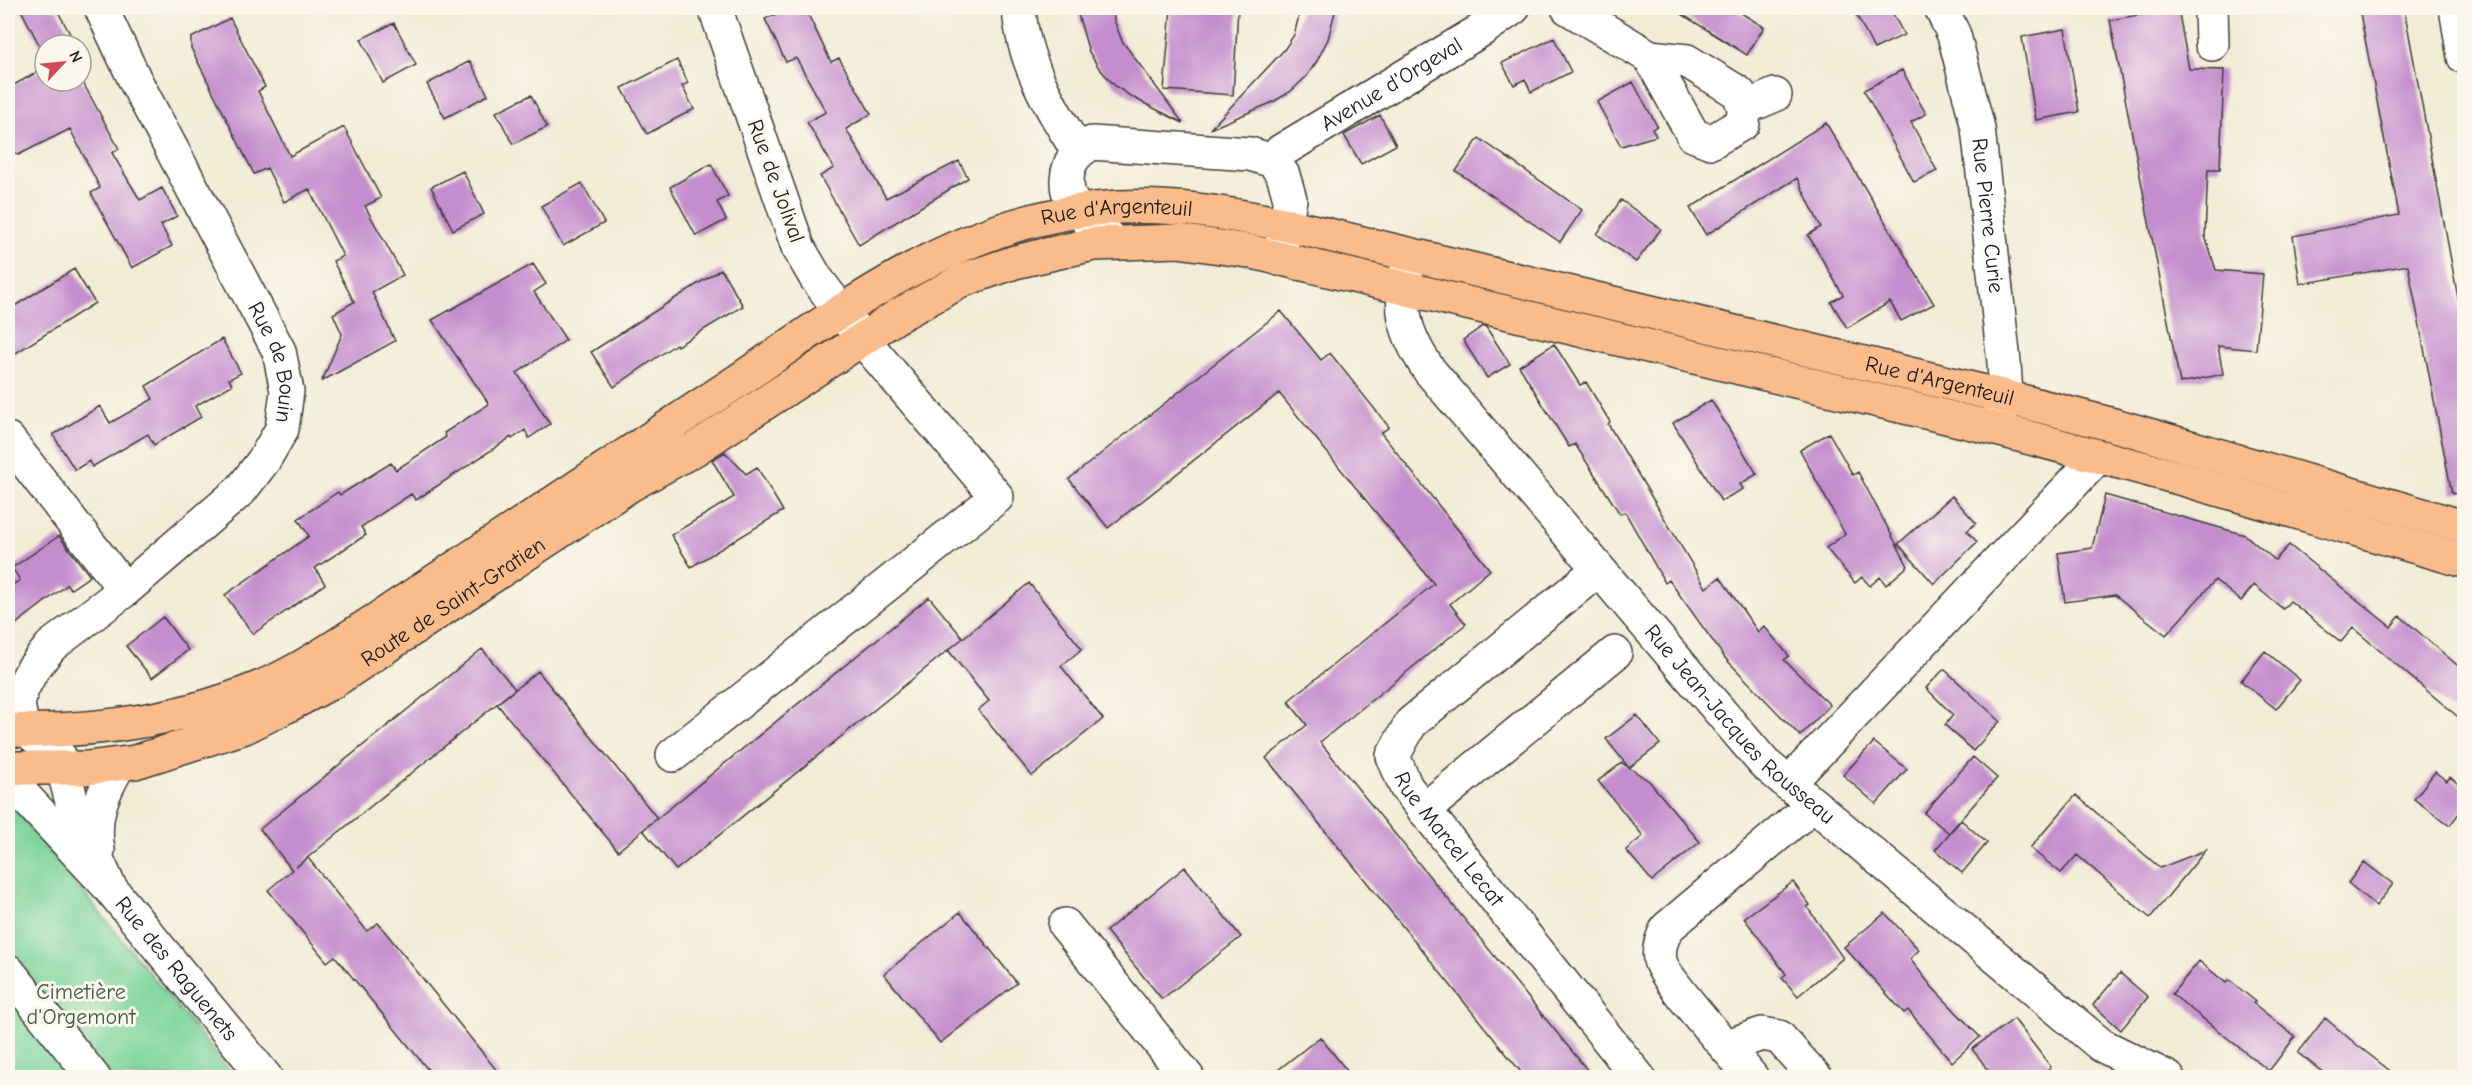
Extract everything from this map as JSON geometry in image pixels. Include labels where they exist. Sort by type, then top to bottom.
[{"type":"main road","name":"Rue d'Argenteuil","points":[[841,312],[932,256],[1006,228],[1078,211],[1150,206],[1215,210],[1287,225],[2006,397],[2125,428],[2464,527]]},
{"type":"main road","name":"Rue d'Argenteuil","points":[[863,340],[916,305],[963,280],[996,268],[1094,244],[1189,242],[1248,251],[1997,429],[2097,458],[2183,479],[2464,561]]},
{"type":"main road","name":"Route de Saint-Gratien","points":[[18,731],[77,729],[155,718],[218,702],[279,679],[304,666],[368,625],[841,312]]},
{"type":"main road","name":"Route de Saint-Gratien","points":[[8,768],[64,769],[119,765],[183,749],[244,727],[334,681],[630,485],[695,449],[863,340]]},
{"type":"street","name":"Rue de Bouin","points":[[18,731],[18,705],[22,689],[32,670],[51,646],[125,590],[241,490],[264,460],[282,429],[288,392],[279,351],[136,82],[102,8]]},
{"type":"street","name":"Rue de Jolival","points":[[673,755],[997,497],[863,340],[808,267],[798,246],[715,8]]},
{"type":"street","points":[[1019,8],[1020,26],[1032,68],[1078,151]]},
{"type":"street","name":"Avenue d'Orgeval","points":[[1273,161],[1281,150],[1484,29],[1513,8]]},
{"type":"street","points":[[1568,8],[1650,57],[1687,60],[1739,93],[1744,108],[1743,123],[1711,142],[1693,135],[1650,57]]},
{"type":"street","name":"Rue Pierre Curie","points":[[1941,8],[1954,36],[1978,128],[2003,350],[2006,397],[1997,429]]},
{"type":"street","points":[[2211,8],[2212,45]]},
{"type":"street","points":[[2456,8],[2464,57]]},
{"type":"street","points":[[1744,108],[1775,95]]},
{"type":"street","points":[[1114,242],[1078,211],[1069,197],[1068,167],[1078,151],[1092,143],[1250,154],[1273,161],[1283,175],[1290,199],[1279,259]]},
{"type":"street","points":[[1402,289],[1410,255]]},
{"type":"street","name":"Rue Jean-Jacques Rousseau","points":[[1402,289],[1403,314],[1409,336],[1425,364],[1764,763],[2101,1046],[2145,1073]]},
{"type":"street","points":[[8,440],[125,590]]},
{"type":"street","points":[[1788,784],[2097,458]]},
{"type":"street","name":"Rue Marcel Lecat","points":[[1598,570],[1411,723],[1393,756],[1406,788],[1639,1077]]},
{"type":"street","points":[[1424,810],[1615,653]]},
{"type":"street","points":[[8,760],[18,731],[53,750],[60,757],[64,769]]},
{"type":"street","points":[[105,879],[95,822],[100,800],[119,765]]},
{"type":"street","name":"Rue des Raguenets","points":[[8,768],[15,784],[40,815],[105,879],[266,1077]]},
{"type":"street","name":"Rue des Raguenets","points":[[64,769],[73,806],[105,879]]},
{"type":"street","points":[[1752,1077],[1672,981],[1660,962],[1660,944],[1667,928],[1813,805]]},
{"type":"street","points":[[1065,925],[1188,1077]]},
{"type":"street","points":[[8,971],[83,1074]]},
{"type":"street","points":[[1727,1046],[1762,1034],[1779,1037],[1816,1077]]},
{"type":"green space","name":"Cimetière d'Orgemont","points":[[8,801],[235,1077],[8,1077]]},
{"type":"building","points":[[20,8],[56,8],[70,33],[33,33]]},
{"type":"building","points":[[790,8],[805,8],[831,62],[839,58],[871,114],[846,129],[886,198],[959,161],[968,178],[859,245],[820,176],[834,168],[807,122],[826,112],[796,58],[786,62],[765,19]]},
{"type":"building","points":[[1076,8],[1113,8],[1114,20],[1122,41],[1183,123],[1115,86],[1089,52]]},
{"type":"building","points":[[1171,8],[1238,8],[1233,95],[1164,90]]},
{"type":"building","points":[[1301,8],[1336,8],[1328,39],[1307,76],[1290,92],[1273,102],[1210,129],[1284,50],[1294,35]]},
{"type":"building","points":[[1672,8],[1733,8],[1764,27],[1747,55]]},
{"type":"building","points":[[1853,8],[1890,8],[1904,35],[1874,49]]},
{"type":"building","points":[[2178,8],[2189,69],[2224,70],[2220,169],[2208,169],[2205,236],[2216,270],[2263,274],[2256,350],[2218,346],[2223,374],[2180,383],[2110,20]]},
{"type":"building","points":[[2359,8],[2404,8],[2464,330],[2464,492],[2452,494],[2408,265],[2300,284],[2293,236],[2399,215]]},
{"type":"building","points":[[230,18],[265,87],[258,91],[290,156],[344,127],[381,198],[365,206],[403,275],[372,292],[395,341],[322,381],[342,334],[333,314],[354,302],[333,261],[343,256],[309,189],[284,202],[267,168],[254,174],[191,48],[191,38]]},
{"type":"building","points":[[394,23],[416,65],[383,83],[361,39]]},
{"type":"building","points":[[2065,29],[2079,112],[2036,120],[2022,37]]},
{"type":"building","points":[[1554,38],[1571,72],[1531,92],[1525,79],[1514,85],[1502,63]]},
{"type":"building","points":[[677,60],[688,83],[682,86],[694,109],[647,134],[622,88]]},
{"type":"building","points":[[470,61],[488,95],[445,118],[427,84]]},
{"type":"building","points":[[1902,70],[1926,114],[1911,122],[1937,171],[1914,182],[1864,90]]},
{"type":"building","points":[[33,74],[33,93],[89,93],[119,149],[112,153],[140,200],[162,188],[177,216],[161,225],[172,246],[132,268],[91,193],[100,188],[70,129],[18,155],[8,147],[8,88]]},
{"type":"building","points":[[1633,82],[1657,126],[1652,129],[1656,136],[1621,146],[1597,102]]},
{"type":"building","points":[[531,95],[547,127],[513,144],[496,112]]},
{"type":"building","points":[[1380,115],[1396,145],[1361,164],[1344,135]]},
{"type":"building","points":[[1826,123],[1934,304],[1901,321],[1890,302],[1847,328],[1831,302],[1843,295],[1808,235],[1821,227],[1797,178],[1706,235],[1690,208]]},
{"type":"building","points":[[1479,138],[1582,210],[1560,242],[1456,171]]},
{"type":"building","points":[[711,164],[728,196],[717,202],[726,220],[696,236],[670,187]]},
{"type":"building","points":[[463,171],[484,214],[453,230],[431,187]]},
{"type":"building","points":[[582,183],[604,223],[563,246],[541,206]]},
{"type":"building","points":[[1621,200],[1661,229],[1636,262],[1597,234]]},
{"type":"building","points":[[533,264],[546,284],[534,292],[566,340],[517,373],[550,424],[529,438],[525,430],[512,439],[511,437],[416,500],[411,494],[361,527],[366,535],[315,568],[325,584],[253,634],[225,595],[309,536],[298,519],[338,492],[340,495],[391,463],[396,470],[446,437],[444,433],[489,404],[432,320]]},
{"type":"building","points":[[74,269],[95,303],[8,358],[8,310]]},
{"type":"building","points":[[721,269],[743,306],[677,346],[676,344],[614,387],[591,352]]},
{"type":"building","points":[[1281,311],[1321,360],[1330,353],[1389,427],[1381,433],[1490,570],[1450,604],[1466,624],[1320,742],[1593,1077],[1525,1077],[1266,758],[1307,725],[1288,701],[1434,584],[1279,393],[1108,528],[1069,479]]},
{"type":"building","points":[[1483,326],[1486,327],[1510,364],[1487,378],[1463,340]]},
{"type":"building","points":[[222,339],[241,373],[229,379],[232,385],[195,406],[201,417],[154,445],[148,434],[92,467],[89,461],[75,470],[53,435],[100,406],[110,423],[153,399],[146,386]]},
{"type":"building","points":[[1554,344],[1580,385],[1586,382],[1610,422],[1608,424],[1706,588],[1720,577],[1758,632],[1764,626],[1789,656],[1784,660],[1830,705],[1800,736],[1725,658],[1669,580],[1665,583],[1625,512],[1620,514],[1575,444],[1569,447],[1519,366]]},
{"type":"building","points":[[1711,400],[1757,474],[1740,484],[1743,489],[1721,501],[1673,423]]},
{"type":"building","points":[[1829,433],[1853,475],[1858,472],[1908,566],[1886,585],[1880,577],[1870,586],[1862,577],[1855,583],[1826,548],[1845,534],[1800,450]]},
{"type":"building","points":[[725,452],[746,474],[757,467],[783,511],[691,567],[671,535],[734,497],[712,460]]},
{"type":"building","points":[[2105,495],[2245,535],[2275,560],[2289,545],[2391,627],[2400,616],[2464,671],[2464,722],[2353,628],[2341,642],[2290,601],[2283,609],[2254,585],[2241,601],[2215,580],[2166,635],[2115,595],[2065,602],[2058,553],[2092,548]]},
{"type":"building","points":[[1952,496],[1976,523],[1967,531],[1977,542],[1934,584],[1898,544]]},
{"type":"building","points":[[59,536],[90,576],[71,589],[67,585],[8,630],[8,588],[20,580],[12,568]]},
{"type":"building","points":[[1029,583],[1082,649],[1061,666],[1103,719],[1032,776],[978,710],[989,701],[948,650],[676,870],[643,830],[929,597],[963,638]]},
{"type":"building","points":[[163,617],[188,650],[152,678],[126,646]]},
{"type":"building","points":[[482,649],[515,689],[296,867],[308,858],[367,931],[378,923],[502,1077],[434,1077],[335,956],[327,962],[268,890],[292,870],[260,829]]},
{"type":"building","points":[[2265,651],[2300,680],[2276,709],[2241,681]]},
{"type":"building","points":[[1944,669],[2000,721],[1973,751],[1945,725],[1953,715],[1926,688]]},
{"type":"building","points":[[538,671],[657,818],[618,851],[497,704]]},
{"type":"building","points":[[1637,715],[1660,744],[1629,768],[1606,739]]},
{"type":"building","points":[[1874,742],[1907,769],[1876,804],[1843,775]]},
{"type":"building","points":[[1973,757],[1997,778],[1949,833],[1924,813]]},
{"type":"building","points":[[1622,763],[1649,781],[1700,842],[1652,881],[1626,850],[1643,836],[1598,781]]},
{"type":"building","points":[[2435,772],[2447,781],[2450,777],[2464,789],[2464,807],[2450,825],[2414,799]]},
{"type":"building","points":[[2076,795],[2160,868],[2206,850],[2150,918],[2077,855],[2061,873],[2030,848]]},
{"type":"building","points":[[1961,820],[1987,843],[1962,873],[1935,850]]},
{"type":"building","points":[[2364,862],[2393,884],[2376,906],[2348,883]]},
{"type":"building","points":[[1185,867],[1241,937],[1162,999],[1106,931]]},
{"type":"building","points":[[1793,882],[1810,905],[1807,907],[1843,958],[1798,996],[1782,978],[1786,974],[1744,918]]},
{"type":"building","points":[[960,912],[1017,983],[940,1043],[884,974]]},
{"type":"building","points":[[1885,913],[1919,950],[1910,959],[1932,987],[1980,1037],[1952,1062],[1908,1010],[1904,1013],[1844,947]]},
{"type":"building","points":[[2199,961],[2226,983],[2229,980],[2295,1037],[2269,1071],[2172,994]]},
{"type":"building","points":[[2120,973],[2148,997],[2121,1030],[2093,1005]]},
{"type":"building","points":[[2325,1018],[2398,1077],[2329,1077],[2298,1053]]},
{"type":"building","points":[[2014,1019],[2051,1067],[2038,1077],[1994,1077],[1972,1049]]},
{"type":"building","points":[[1320,1037],[1352,1077],[1269,1077]]}]
